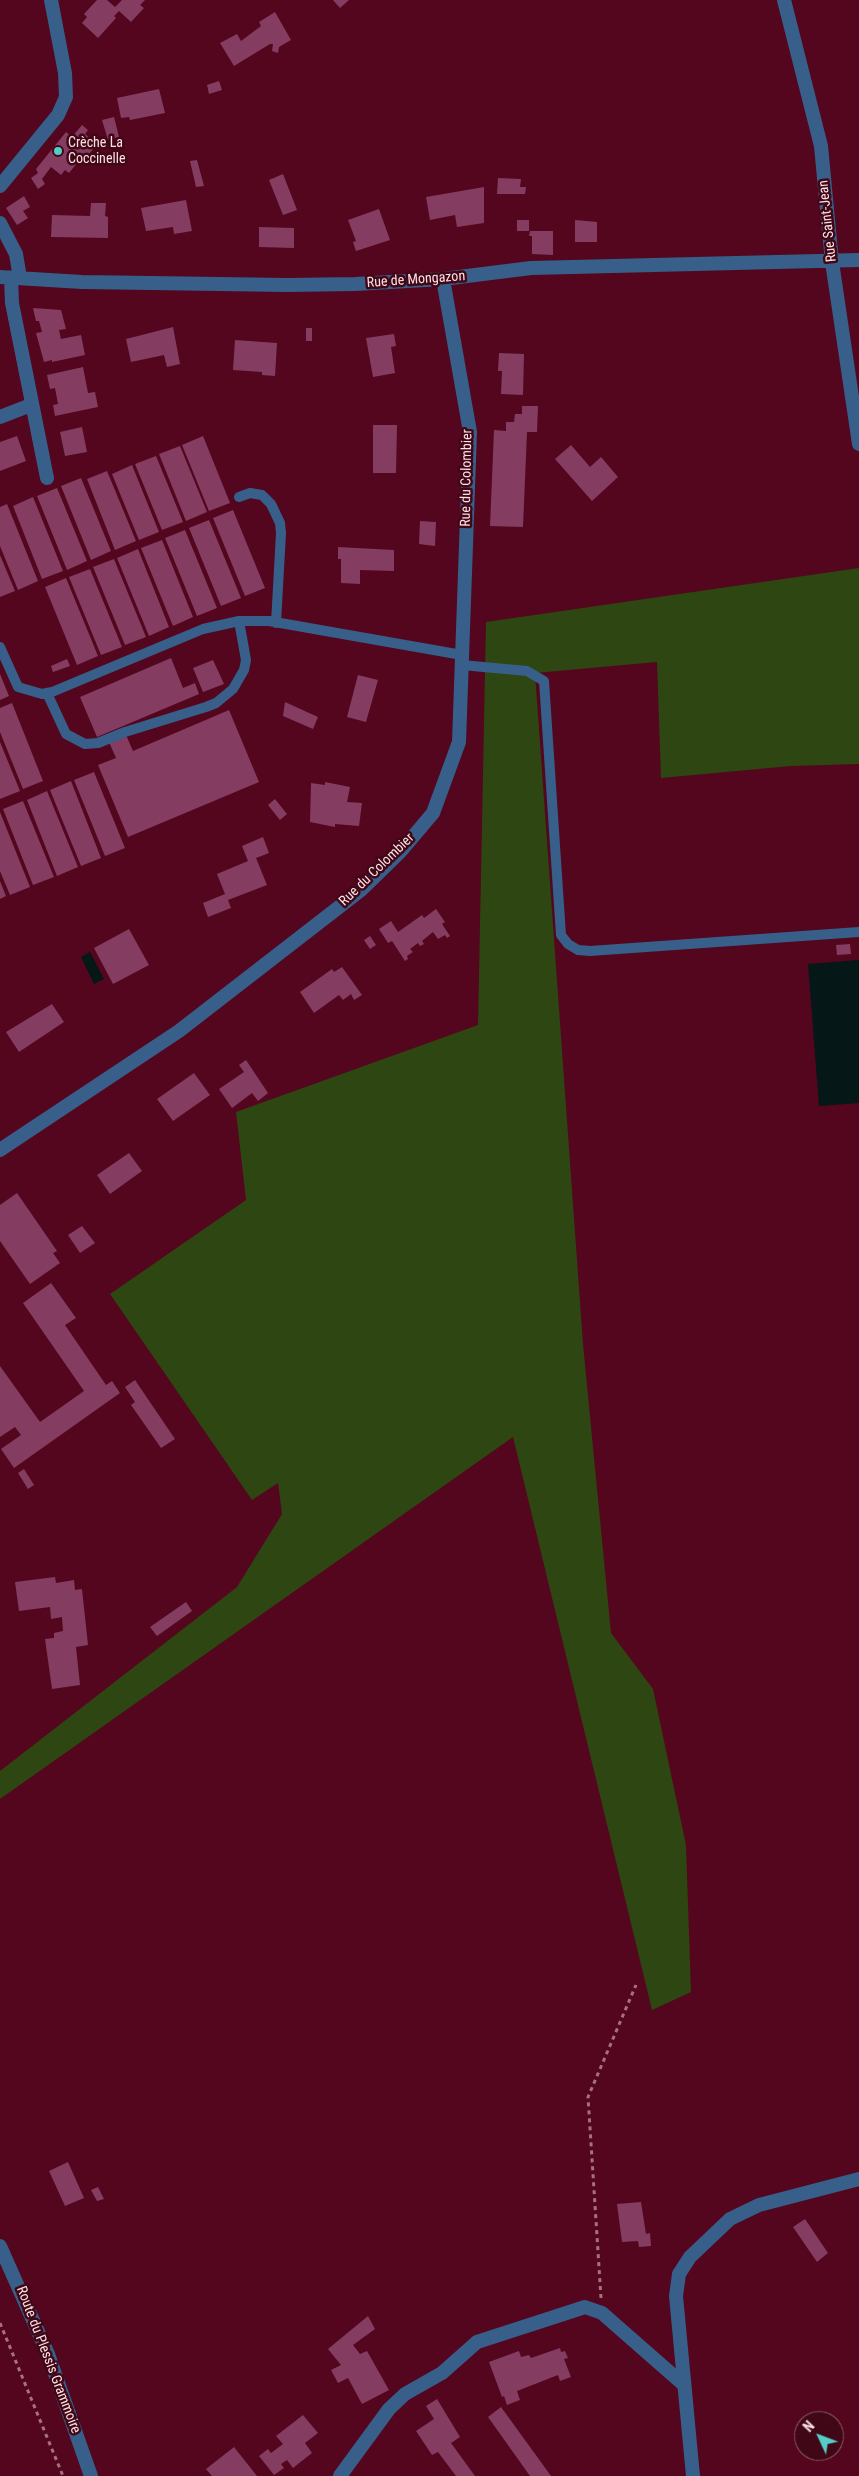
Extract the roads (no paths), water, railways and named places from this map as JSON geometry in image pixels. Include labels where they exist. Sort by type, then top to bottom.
[{"type":"street","points":[[0,186],[58,115],[66,97],[65,73],[51,0]]},
{"type":"street","name":"Rue Saint-Jean","points":[[784,0],[821,146],[832,262],[859,444]]},
{"type":"street","points":[[0,223],[16,254],[10,278],[12,303],[47,478]]},
{"type":"street","name":"Rue de Mongazon","points":[[10,278],[82,282],[287,285],[443,279],[531,268],[859,260]]},
{"type":"street","name":"Rue du Colombier","points":[[0,1150],[179,1031],[361,890],[400,852],[433,813],[459,742],[470,432],[443,279]]},
{"type":"street","points":[[0,417],[32,405]]},
{"type":"street","points":[[694,2476],[683,2384],[676,2296],[679,2274],[690,2256],[730,2219],[759,2204],[859,2179]]},
{"type":"street","name":"Route du Plessis Grammoire","points":[[0,2246],[48,2354],[91,2476]]},
{"type":"street","points":[[340,2476],[389,2409],[405,2394],[442,2373],[477,2342],[585,2307],[602,2313],[683,2384]]},
{"type":"lane","points":[[239,497],[250,493],[262,495],[274,509],[280,523],[276,622]]},
{"type":"lane","points":[[0,647],[18,687],[32,692],[47,693],[203,629],[239,621],[276,622],[462,660],[528,671],[544,680],[561,935],[568,944],[578,950],[590,951],[859,932]]},
{"type":"lane","points":[[47,693],[66,734],[85,744],[98,743],[125,732],[206,707],[216,703],[233,689],[244,670],[246,660],[239,621]]},
{"type":"place","name":"Crèche La Coccinelle","points":[[58,151]]}]
